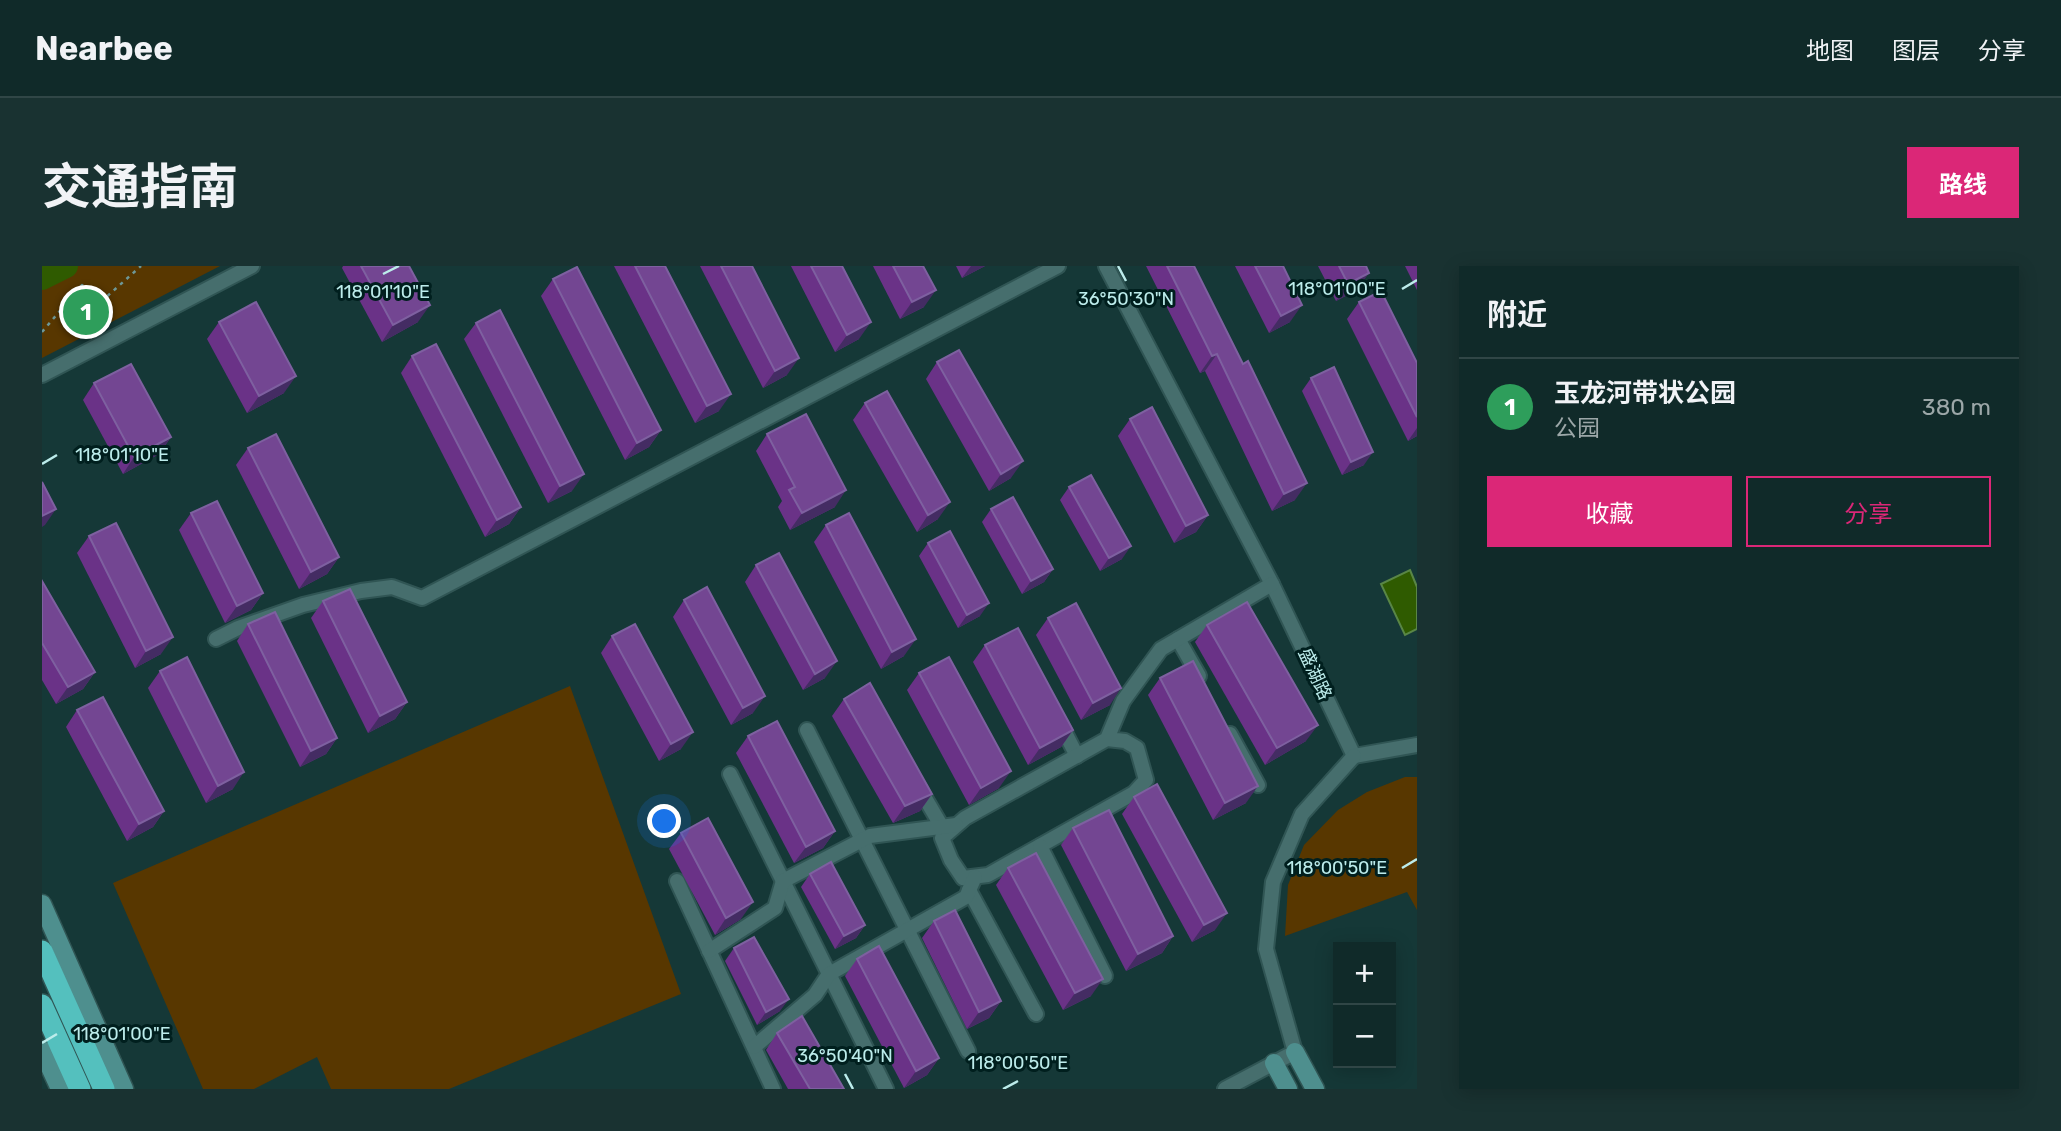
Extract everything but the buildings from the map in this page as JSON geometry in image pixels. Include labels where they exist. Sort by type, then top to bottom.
[{"type":"highway","points":[[42,951],[104,1089]]},
{"type":"highway","points":[[42,1004],[80,1089]]},
{"type":"main road","points":[[42,904],[124,1089]]},
{"type":"main road","points":[[42,1051],[60,1089]]},
{"type":"main road","points":[[1295,1052],[1315,1089]]},
{"type":"main road","points":[[1275,1063],[1288,1089]]},
{"type":"street","points":[[42,375],[253,266]]},
{"type":"street","points":[[216,639],[238,628],[303,605],[360,591],[392,587],[422,598],[1058,266]]},
{"type":"street","name":"盛湖路","points":[[1106,266],[1272,584],[1354,756]]},
{"type":"street","points":[[1107,739],[1123,701],[1161,649],[1272,584]]},
{"type":"street","points":[[1178,639],[1205,688]]},
{"type":"street","points":[[1051,706],[1077,756]]},
{"type":"street","points":[[1225,724],[1258,785]]},
{"type":"street","points":[[807,730],[968,1051]]},
{"type":"street","points":[[709,951],[775,908],[783,881],[870,836],[949,826],[965,818],[1011,785],[1077,756],[1107,739],[1125,741],[1137,748],[1149,786],[1134,793],[1104,818],[1040,846],[972,884],[966,897],[829,974],[815,995],[754,1046]]},
{"type":"street","points":[[1225,1089],[1295,1052],[1266,949],[1273,882],[1302,814],[1354,756],[1417,745]]},
{"type":"street","points":[[1354,756],[1417,755]]},
{"type":"street","points":[[910,771],[949,826]]},
{"type":"street","points":[[730,774],[887,1089]]},
{"type":"street","points":[[949,826],[942,838],[951,860],[963,878],[972,884],[1036,1014]]},
{"type":"street","points":[[1040,846],[1105,976]]},
{"type":"street","points":[[677,881],[773,1089]]},
{"type":"path","points":[[42,332],[82,285],[103,300],[141,266]]},
{"type":"shaded area","points":[[42,266],[220,266],[42,358]]},
{"type":"shaded area","points":[[1410,570],[1417,587],[1417,629],[1405,635],[1381,584]]},
{"type":"shaded area","points":[[570,686],[681,994],[449,1089],[331,1089],[317,1057],[254,1089],[203,1089],[113,883]]},
{"type":"shaded area","points":[[1405,777],[1417,777],[1417,910],[1407,892],[1285,936],[1288,885],[1304,845],[1338,810],[1367,792]]},
{"type":"waterway","points":[[42,278],[66,266]]},
{"type":"place","name":"玉龙河带状公园","points":[[86,312]]}]
